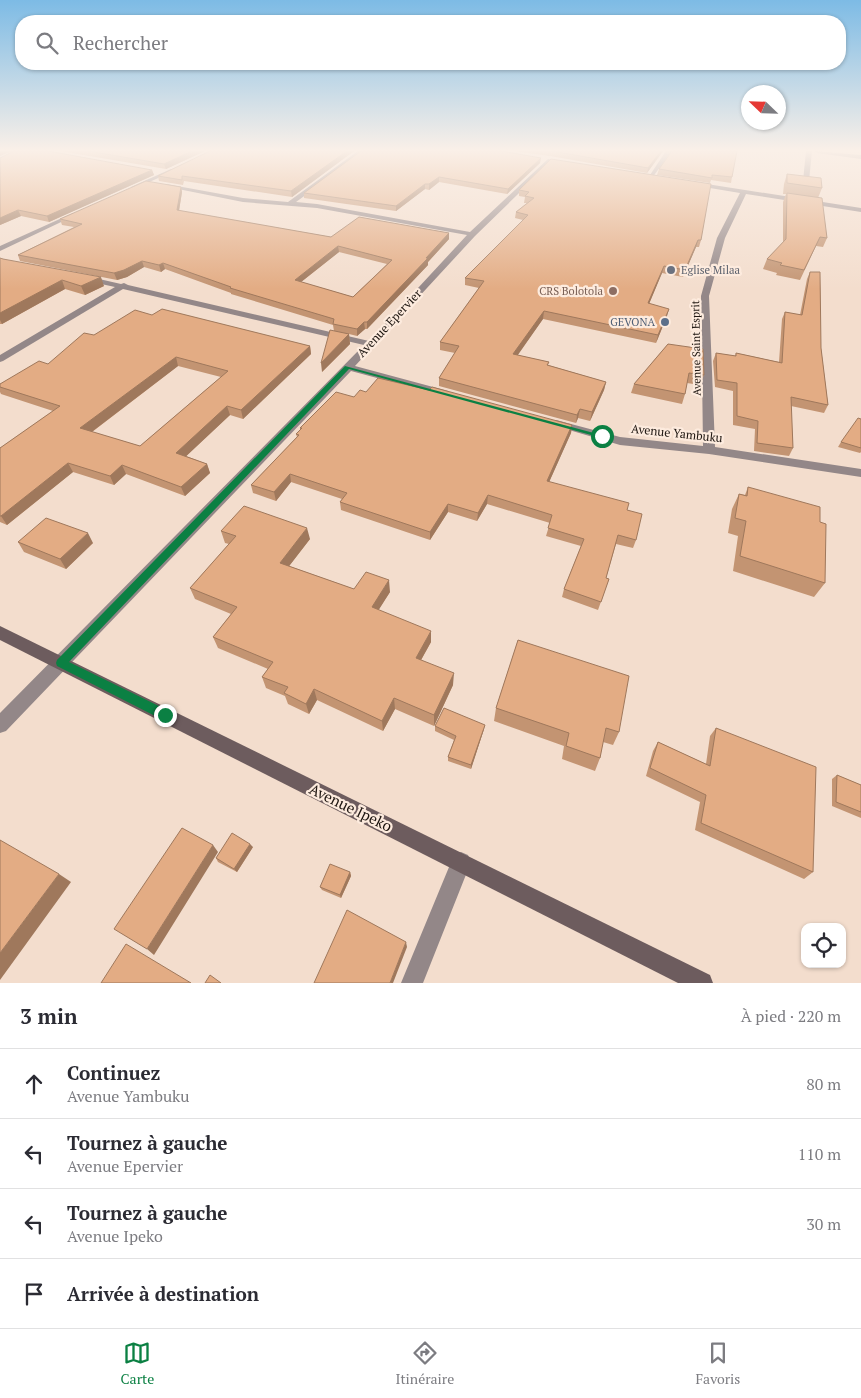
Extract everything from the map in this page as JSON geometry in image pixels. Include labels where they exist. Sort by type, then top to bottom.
[{"type":"street","points":[[226,197],[317,206],[472,234]]},
{"type":"street","points":[[289,204],[299,197]]},
{"type":"street","name":"Avenue Epervier","points":[[0,725],[371,344],[472,234],[511,197]]},
{"type":"street","name":"Avenue Saint Esprit","points":[[709,450],[705,296],[721,238],[742,197]]},
{"type":"street","points":[[776,197],[861,210]]},
{"type":"street","points":[[0,248],[82,211]]},
{"type":"street","points":[[76,276],[124,285],[371,344]]},
{"type":"street","points":[[0,359],[124,285]]},
{"type":"street","points":[[348,367],[451,395]]},
{"type":"street","name":"Avenue Yambuku","points":[[545,420],[620,441],[709,450],[861,473]]},
{"type":"street","name":"Avenue Ipeko","points":[[0,633],[702,983]]},
{"type":"street","points":[[412,983],[462,862]]},
{"type":"building","points":[[0,197],[91,197],[47,216],[18,210],[0,218]]},
{"type":"building","points":[[110,197],[179,197],[177,210],[331,237],[359,217],[449,233],[367,322],[364,322],[357,329],[333,324],[334,319],[230,288],[163,263],[159,265],[142,261],[114,273],[18,255],[82,224],[60,219]],"holes":[[[338,246],[392,260],[353,297],[295,280]]]},
{"type":"building","points":[[331,197],[408,197],[396,206]]},
{"type":"building","points":[[529,197],[709,197],[701,240],[698,240],[685,270],[664,266],[648,303],[669,309],[658,335],[544,311],[513,354],[549,362],[547,365],[606,382],[592,412],[580,409],[577,415],[439,378],[459,346],[440,342],[484,281],[465,278],[528,215],[516,212],[534,198]]},
{"type":"building","points":[[787,197],[822,198],[827,238],[820,237],[804,270],[780,265],[782,263],[767,259],[786,239]]},
{"type":"building","points":[[0,258],[101,277],[81,286],[62,280],[0,313]]},
{"type":"building","points":[[810,272],[820,272],[821,348],[828,405],[791,397],[793,448],[757,443],[758,421],[737,416],[737,383],[717,380],[716,353],[736,356],[736,353],[782,363],[785,312],[802,315]]},
{"type":"building","points":[[162,309],[310,346],[241,410],[227,406],[176,453],[207,464],[181,487],[122,465],[110,476],[68,463],[0,516],[0,448],[60,406],[0,387],[0,384],[39,361],[48,364],[84,333],[94,335],[135,310],[152,315]],"holes":[[[176,357],[228,371],[140,446],[80,428]]]},
{"type":"building","points":[[330,330],[349,334],[321,363]]},
{"type":"building","points":[[668,344],[703,349],[704,375],[689,373],[685,394],[634,384]]},
{"type":"building","points":[[378,378],[429,390],[432,387],[572,425],[547,481],[629,503],[627,510],[642,514],[636,540],[618,535],[606,578],[609,579],[601,602],[564,589],[584,539],[548,528],[552,515],[488,495],[478,513],[448,504],[430,532],[340,502],[347,493],[290,474],[274,492],[251,485],[299,435],[296,434],[302,428],[300,428],[336,392],[354,397],[360,390],[366,392]]},
{"type":"building","points":[[858,418],[861,419],[861,448],[841,442]]},
{"type":"building","points":[[748,487],[820,507],[820,522],[826,524],[825,583],[740,556],[746,521],[735,518],[739,494],[747,496]]},
{"type":"building","points":[[244,506],[307,528],[280,563],[354,589],[366,572],[389,580],[372,607],[431,631],[416,658],[454,673],[434,715],[394,698],[382,721],[314,689],[306,704],[284,693],[288,687],[262,677],[273,662],[213,637],[237,607],[190,588],[236,536],[221,531]]},
{"type":"building","points":[[46,518],[88,533],[60,559],[18,542]]},
{"type":"building","points":[[518,640],[629,676],[619,732],[606,728],[600,758],[566,746],[569,733],[496,708]]},
{"type":"building","points":[[444,708],[485,725],[471,765],[448,757],[456,736],[435,726]]},
{"type":"building","points":[[716,728],[816,767],[813,872],[701,823],[706,795],[650,768],[658,742],[710,766]]},
{"type":"building","points":[[837,775],[861,785],[861,812],[836,802]]},
{"type":"building","points":[[182,828],[213,845],[147,949],[114,929]]},
{"type":"building","points":[[232,833],[250,844],[234,869],[216,858]]},
{"type":"building","points":[[0,840],[59,874],[0,953]]},
{"type":"building","points":[[330,864],[350,872],[340,895],[320,887]]},
{"type":"building","points":[[347,910],[406,942],[390,983],[314,983]]},
{"type":"building","points":[[126,944],[191,983],[101,983]]},
{"type":"building","points":[[210,975],[221,983],[205,983]]},
{"type":"place","name":"Eglise Milaa","points":[[671,270]]},
{"type":"place","name":"CRS Bolotola","points":[[613,291]]},
{"type":"place","name":"GEVONA","points":[[665,322]]},
{"type":"route","points":[[165,715],[61,663],[348,367],[602,436]]}]
